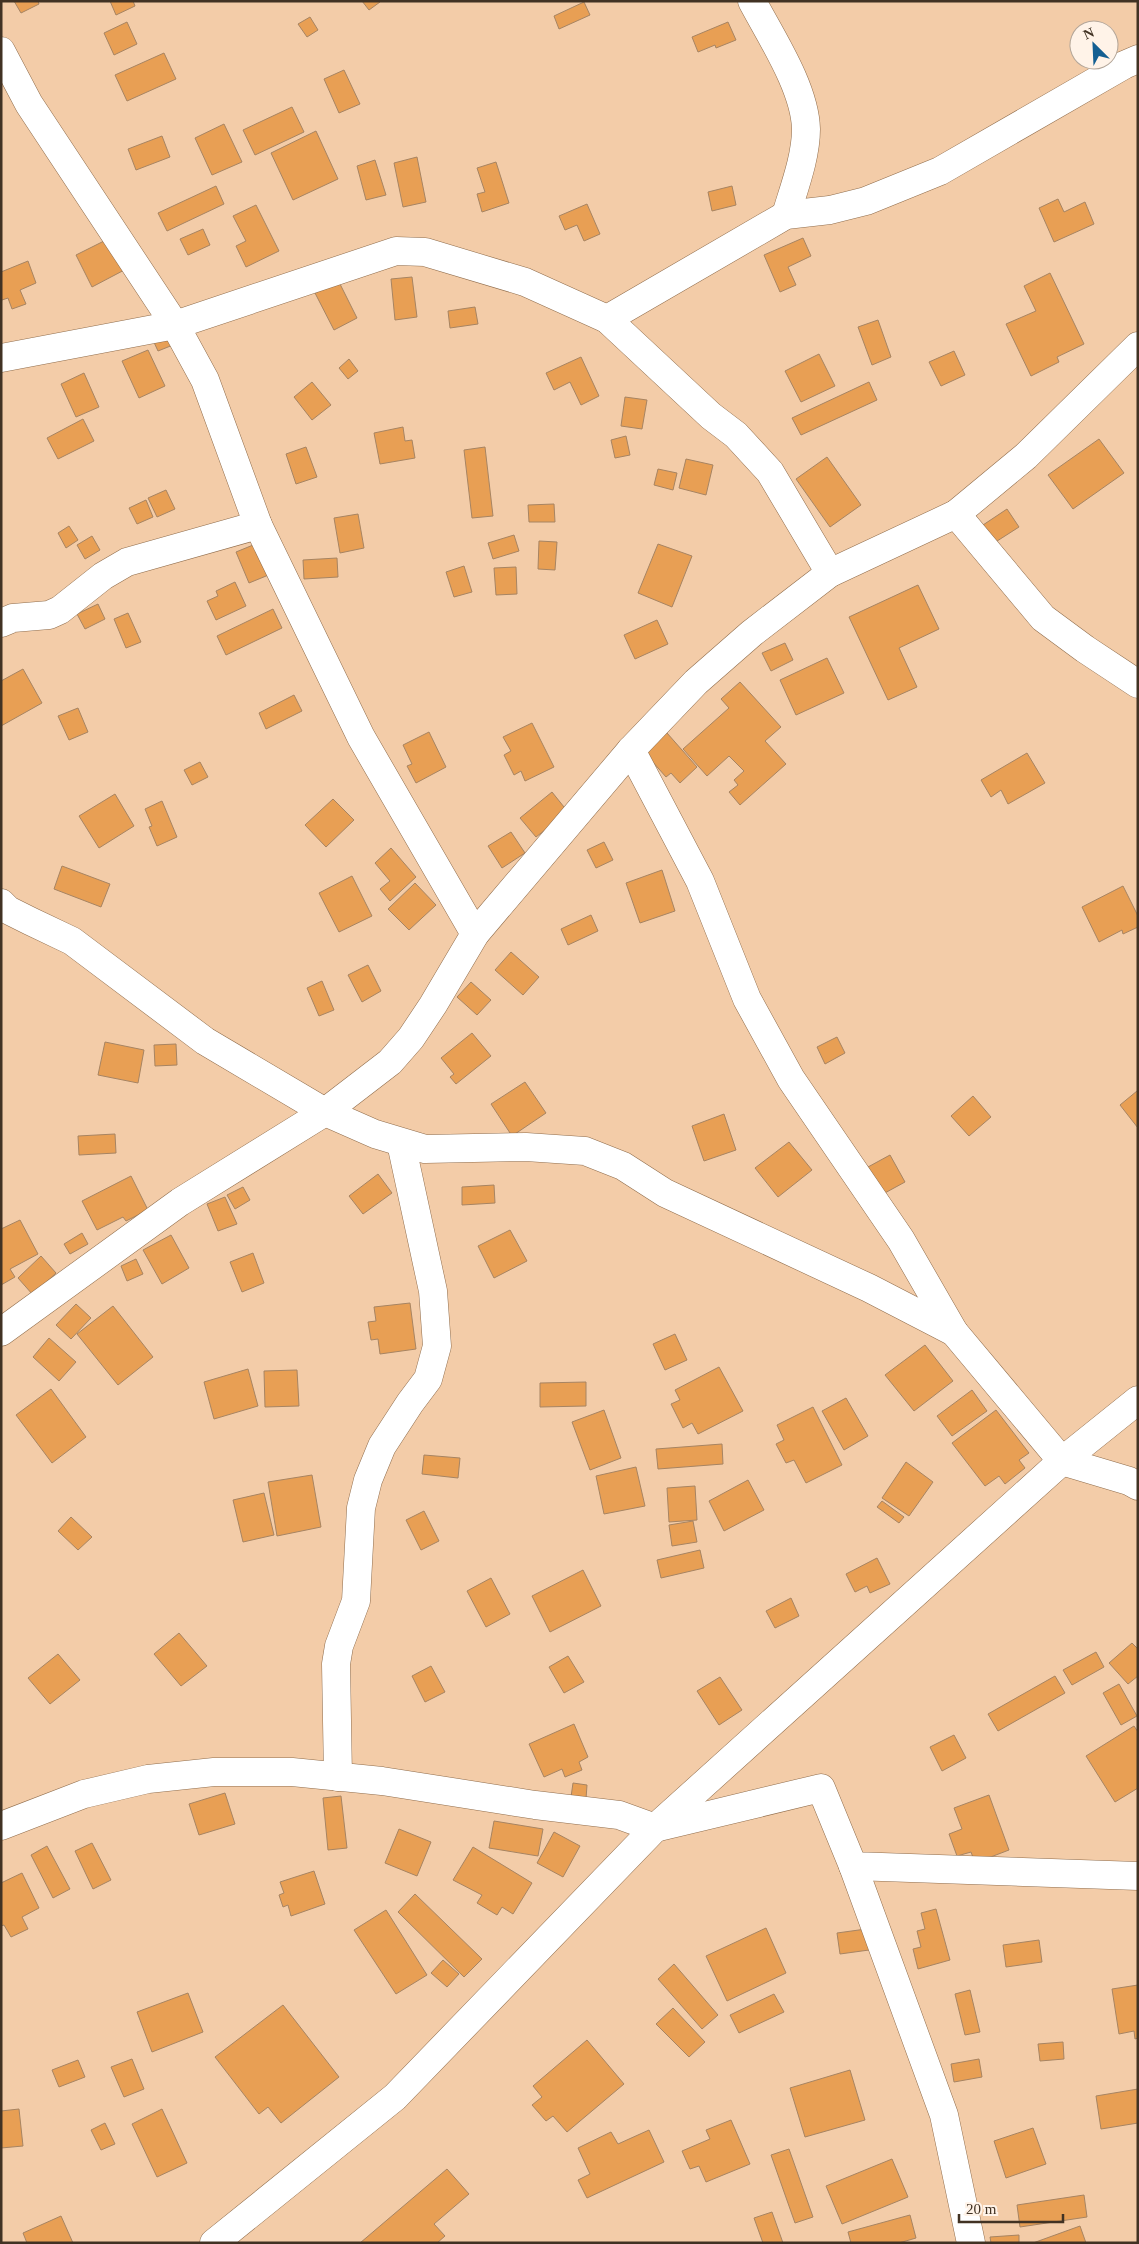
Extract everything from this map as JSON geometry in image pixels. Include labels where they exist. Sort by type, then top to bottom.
[{"type":"street","points":[[752,1],[797,87],[806,128],[800,165],[786,215]]},
{"type":"street","points":[[1,51],[29,104],[175,324],[205,380],[258,525],[361,737],[475,934]]},
{"type":"street","points":[[607,319],[786,215],[830,210],[866,201],[940,171],[1124,65],[1138,59]]},
{"type":"street","points":[[1,358],[175,324],[396,251],[425,252],[525,282],[607,319],[711,416],[736,435],[770,472],[830,572]]},
{"type":"street","points":[[1,1332],[115,1247],[180,1202],[325,1112],[390,1062],[411,1038],[434,1005],[475,934],[631,750],[696,682],[752,633],[830,572],[956,514],[1026,456],[1138,346]]},
{"type":"street","points":[[956,514],[1043,618],[1138,684]]},
{"type":"street","points":[[1,623],[13,618],[49,615],[60,610],[103,576],[127,562],[258,525]]},
{"type":"street","points":[[631,750],[700,881],[747,999],[787,1071],[901,1240],[954,1332],[1062,1460],[1129,1481],[1138,1486]]},
{"type":"street","points":[[1,903],[8,910],[72,941],[205,1041],[325,1112],[401,1143],[425,1149],[526,1148],[585,1151],[623,1166],[665,1193],[869,1288],[954,1332]]},
{"type":"street","points":[[338,1777],[336,1664],[339,1646],[356,1601],[361,1508],[368,1480],[382,1446],[410,1402],[428,1380],[437,1346],[433,1290],[401,1143]]},
{"type":"street","points":[[214,2243],[395,2097],[656,1828],[1062,1460],[1138,1400]]},
{"type":"street","points":[[1,1826],[84,1794],[148,1779],[214,1772],[292,1772],[382,1781],[534,1805],[619,1815],[656,1828],[821,1788],[853,1866],[944,2115],[971,2243]]},
{"type":"street","points":[[853,1866],[1138,1876]]},
{"type":"building","points":[[14,1],[38,1],[39,4],[21,13]]},
{"type":"building","points":[[110,1],[133,1],[135,6],[116,15]]},
{"type":"building","points":[[362,1],[380,1],[380,2],[369,10]]},
{"type":"building","points":[[584,2],[590,15],[559,29],[554,16]]},
{"type":"building","points":[[310,17],[318,30],[307,37],[298,24]]},
{"type":"building","points":[[127,22],[137,44],[114,55],[104,33]]},
{"type":"building","points":[[728,22],[736,40],[716,48],[715,45],[698,52],[692,37]]},
{"type":"building","points":[[164,53],[176,79],[127,101],[115,75]]},
{"type":"building","points":[[344,70],[360,104],[339,113],[324,79]]},
{"type":"building","points":[[292,107],[304,132],[255,155],[243,130]]},
{"type":"building","points":[[224,124],[242,162],[212,175],[195,138]]},
{"type":"building","points":[[316,131],[338,179],[293,200],[271,153]]},
{"type":"building","points":[[162,136],[170,157],[136,170],[128,149]]},
{"type":"building","points":[[417,157],[426,202],[403,207],[394,163]]},
{"type":"building","points":[[375,160],[386,195],[366,200],[357,166]]},
{"type":"building","points":[[496,162],[509,203],[482,212],[477,194],[485,192],[477,168]]},
{"type":"building","points":[[216,186],[224,204],[167,231],[158,213]]},
{"type":"building","points":[[732,186],[736,205],[712,211],[708,192]]},
{"type":"building","points":[[1058,199],[1064,212],[1085,202],[1094,224],[1054,242],[1039,208]]},
{"type":"building","points":[[587,204],[600,234],[584,241],[577,225],[565,230],[559,216]]},
{"type":"building","points":[[256,205],[279,251],[246,267],[236,246],[246,241],[233,216]]},
{"type":"building","points":[[203,229],[210,245],[188,255],[180,239]]},
{"type":"building","points":[[114,236],[130,267],[92,287],[76,255]]},
{"type":"building","points":[[803,238],[811,256],[788,267],[796,285],[780,292],[764,255]]},
{"type":"building","points":[[28,261],[36,283],[20,290],[26,304],[12,309],[8,298],[2,300],[1,298],[1,272]]},
{"type":"building","points":[[1050,273],[1084,344],[1057,357],[1059,362],[1031,376],[1006,324],[1036,311],[1024,286]]},
{"type":"building","points":[[412,277],[417,317],[395,320],[391,279]]},
{"type":"building","points":[[339,282],[357,318],[334,330],[315,293]]},
{"type":"building","points":[[475,307],[478,324],[450,328],[448,311]]},
{"type":"building","points":[[878,320],[891,357],[872,365],[858,327]]},
{"type":"building","points":[[167,331],[173,345],[158,351],[152,338]]},
{"type":"building","points":[[148,350],[165,386],[139,398],[122,361]]},
{"type":"building","points":[[954,351],[965,375],[941,386],[929,362]]},
{"type":"building","points":[[819,354],[835,386],[801,402],[785,371]]},
{"type":"building","points":[[581,357],[599,396],[581,405],[570,382],[554,390],[546,373]]},
{"type":"building","points":[[349,359],[358,371],[348,379],[339,368]]},
{"type":"building","points":[[84,373],[99,407],[76,417],[61,384]]},
{"type":"building","points":[[312,382],[331,405],[312,420],[294,397]]},
{"type":"building","points":[[869,382],[877,400],[801,435],[792,418]]},
{"type":"building","points":[[625,397],[647,400],[642,429],[621,426]]},
{"type":"building","points":[[83,419],[94,441],[58,459],[47,438]]},
{"type":"building","points":[[403,427],[405,441],[412,440],[415,458],[380,464],[374,433]]},
{"type":"building","points":[[626,436],[630,455],[615,458],[611,440]]},
{"type":"building","points":[[1099,439],[1124,473],[1073,509],[1048,475]]},
{"type":"building","points":[[306,447],[317,477],[296,484],[286,454]]},
{"type":"building","points":[[485,447],[493,516],[472,518],[464,450]]},
{"type":"building","points":[[827,457],[861,505],[830,527],[796,479]]},
{"type":"building","points":[[686,459],[713,465],[706,495],[679,488]]},
{"type":"building","points":[[658,469],[677,473],[673,490],[654,485]]},
{"type":"building","points":[[166,490],[175,509],[157,517],[148,498]]},
{"type":"building","points":[[146,500],[153,517],[137,524],[129,508]]},
{"type":"building","points":[[554,504],[555,522],[529,522],[528,505]]},
{"type":"building","points":[[1007,509],[1019,527],[994,543],[983,525]]},
{"type":"building","points":[[358,514],[364,548],[340,553],[334,518]]},
{"type":"building","points":[[69,526],[78,540],[66,548],[58,533]]},
{"type":"building","points":[[514,535],[519,551],[493,559],[488,543]]},
{"type":"building","points":[[92,536],[100,550],[85,559],[77,545]]},
{"type":"building","points":[[539,541],[557,542],[555,570],[538,569]]},
{"type":"building","points":[[258,543],[271,574],[249,583],[236,552]]},
{"type":"building","points":[[658,544],[692,556],[672,607],[638,593]]},
{"type":"building","points":[[337,558],[338,577],[304,579],[303,560]]},
{"type":"building","points":[[464,566],[472,592],[454,597],[446,572]]},
{"type":"building","points":[[516,567],[517,594],[496,595],[494,568]]},
{"type":"building","points":[[235,582],[246,606],[216,620],[207,601],[218,596],[216,591]]},
{"type":"building","points":[[918,585],[939,629],[899,648],[917,687],[888,700],[849,617]]},
{"type":"building","points":[[98,604],[105,619],[85,629],[77,614]]},
{"type":"building","points":[[273,609],[282,628],[226,655],[217,636]]},
{"type":"building","points":[[128,613],[141,642],[126,648],[114,619]]},
{"type":"building","points":[[657,620],[668,644],[635,659],[624,635]]},
{"type":"building","points":[[785,643],[793,660],[771,671],[762,653]]},
{"type":"building","points":[[827,658],[844,693],[796,715],[780,680]]},
{"type":"building","points":[[23,669],[42,703],[1,726],[1,681]]},
{"type":"building","points":[[740,682],[781,727],[765,741],[786,764],[740,805],[729,792],[738,785],[734,780],[744,771],[729,756],[707,776],[683,749],[729,708],[721,699]]},
{"type":"building","points":[[294,695],[302,711],[266,729],[259,713]]},
{"type":"building","points":[[78,708],[88,732],[69,740],[58,716]]},
{"type":"building","points":[[532,723],[554,767],[525,781],[521,771],[514,775],[504,755],[511,751],[503,737]]},
{"type":"building","points":[[429,732],[446,767],[416,783],[407,766],[412,764],[403,745]]},
{"type":"building","points":[[667,733],[697,767],[680,783],[671,773],[666,777],[644,752]]},
{"type":"building","points":[[1027,753],[1045,783],[1008,804],[1001,790],[991,797],[981,780]]},
{"type":"building","points":[[200,762],[208,777],[192,785],[184,770]]},
{"type":"building","points":[[552,792],[568,812],[536,837],[520,818]]},
{"type":"building","points":[[115,794],[134,826],[99,848],[79,816]]},
{"type":"building","points":[[333,799],[354,820],[326,847],[305,825]]},
{"type":"building","points":[[162,801],[177,837],[157,846],[149,827],[152,826],[145,809]]},
{"type":"building","points":[[511,832],[525,853],[502,868],[488,846]]},
{"type":"building","points":[[604,842],[613,860],[596,868],[587,850]]},
{"type":"building","points":[[391,848],[416,877],[390,901],[380,889],[390,881],[375,863]]},
{"type":"building","points":[[62,866],[110,884],[101,907],[54,889]]},
{"type":"building","points":[[662,870],[675,911],[640,923],[626,883]]},
{"type":"building","points":[[352,876],[372,916],[339,932],[319,893]]},
{"type":"building","points":[[415,883],[436,905],[409,930],[388,909]]},
{"type":"building","points":[[1123,886],[1138,916],[1138,927],[1123,934],[1122,930],[1099,942],[1082,907]]},
{"type":"building","points":[[591,915],[598,931],[568,945],[561,929]]},
{"type":"building","points":[[511,952],[539,977],[523,995],[495,970]]},
{"type":"building","points":[[368,965],[381,991],[362,1002],[348,975]]},
{"type":"building","points":[[322,981],[334,1010],[319,1016],[307,988]]},
{"type":"building","points":[[471,982],[491,1000],[477,1015],[457,997]]},
{"type":"building","points":[[472,1033],[491,1056],[456,1084],[450,1077],[454,1074],[441,1058]]},
{"type":"building","points":[[837,1037],[845,1053],[825,1064],[817,1047]]},
{"type":"building","points":[[105,1042],[144,1050],[138,1083],[98,1075]]},
{"type":"building","points":[[176,1044],[177,1065],[155,1066],[154,1045]]},
{"type":"building","points":[[525,1082],[546,1113],[512,1136],[491,1104]]},
{"type":"building","points":[[1138,1092],[1138,1128],[1120,1105]]},
{"type":"building","points":[[973,1096],[991,1117],[969,1136],[951,1116]]},
{"type":"building","points":[[724,1114],[736,1150],[704,1161],[692,1126]]},
{"type":"building","points":[[115,1134],[116,1153],[79,1155],[78,1136]]},
{"type":"building","points":[[789,1142],[812,1170],[778,1197],[755,1168]]},
{"type":"building","points":[[890,1155],[905,1182],[883,1194],[868,1167]]},
{"type":"building","points":[[378,1174],[392,1193],[363,1214],[349,1196]]},
{"type":"building","points":[[131,1176],[148,1210],[126,1221],[123,1217],[97,1230],[82,1201]]},
{"type":"building","points":[[494,1185],[495,1203],[462,1205],[462,1187]]},
{"type":"building","points":[[243,1187],[250,1200],[235,1209],[227,1195]]},
{"type":"building","points":[[225,1197],[237,1224],[218,1231],[207,1204]]},
{"type":"building","points":[[20,1220],[38,1254],[10,1269],[15,1277],[1,1285],[1,1229]]},
{"type":"building","points":[[510,1230],[527,1261],[494,1278],[478,1246]]},
{"type":"building","points":[[82,1233],[88,1244],[70,1254],[64,1244]]},
{"type":"building","points":[[171,1235],[189,1268],[162,1284],[143,1250]]},
{"type":"building","points":[[253,1253],[264,1283],[242,1292],[230,1262]]},
{"type":"building","points":[[41,1256],[56,1273],[33,1295],[18,1278]]},
{"type":"building","points":[[136,1259],[143,1274],[127,1281],[121,1266]]},
{"type":"building","points":[[410,1303],[416,1349],[380,1354],[378,1339],[371,1340],[368,1322],[376,1321],[374,1307]]},
{"type":"building","points":[[76,1304],[91,1318],[71,1339],[56,1325]]},
{"type":"building","points":[[113,1306],[153,1357],[118,1385],[77,1334]]},
{"type":"building","points":[[675,1334],[687,1360],[665,1370],[653,1344]]},
{"type":"building","points":[[49,1338],[76,1362],[59,1381],[33,1357]]},
{"type":"building","points":[[925,1345],[953,1381],[914,1411],[885,1375]]},
{"type":"building","points":[[719,1367],[743,1411],[698,1434],[692,1423],[683,1428],[671,1404],[680,1400],[675,1390]]},
{"type":"building","points":[[248,1369],[258,1406],[214,1419],[204,1382]]},
{"type":"building","points":[[297,1370],[299,1406],[265,1407],[264,1371]]},
{"type":"building","points":[[586,1382],[586,1406],[540,1407],[540,1383]]},
{"type":"building","points":[[51,1389],[86,1437],[52,1463],[16,1415]]},
{"type":"building","points":[[972,1390],[987,1411],[952,1436],[937,1416]]},
{"type":"building","points":[[846,1398],[868,1436],[844,1450],[822,1411]]},
{"type":"building","points":[[813,1407],[842,1465],[806,1483],[794,1460],[786,1463],[776,1444],[784,1440],[777,1425]]},
{"type":"building","points":[[604,1410],[621,1458],[590,1470],[572,1422]]},
{"type":"building","points":[[996,1410],[1029,1453],[1019,1460],[1025,1468],[1005,1484],[999,1476],[985,1486],[952,1443]]},
{"type":"building","points":[[722,1444],[723,1464],[658,1469],[656,1449]]},
{"type":"building","points":[[424,1455],[460,1458],[458,1478],[422,1474]]},
{"type":"building","points":[[906,1462],[933,1482],[909,1516],[882,1498]]},
{"type":"building","points":[[636,1467],[645,1506],[604,1514],[596,1476]]},
{"type":"building","points":[[312,1475],[321,1527],[277,1536],[268,1482]]},
{"type":"building","points":[[748,1480],[764,1510],[724,1531],[709,1501]]},
{"type":"building","points":[[695,1486],[697,1520],[669,1522],[667,1488]]},
{"type":"building","points":[[264,1493],[274,1535],[243,1542],[233,1500]]},
{"type":"building","points":[[882,1501],[904,1517],[899,1523],[877,1507]]},
{"type":"building","points":[[424,1511],[439,1541],[421,1550],[406,1520]]},
{"type":"building","points":[[71,1517],[92,1537],[78,1550],[58,1531]]},
{"type":"building","points":[[693,1521],[697,1542],[672,1546],[669,1525]]},
{"type":"building","points":[[700,1550],[704,1568],[661,1578],[657,1560]]},
{"type":"building","points":[[877,1558],[890,1584],[870,1593],[867,1586],[855,1592],[846,1574]]},
{"type":"building","points":[[583,1570],[601,1606],[550,1632],[532,1596]]},
{"type":"building","points":[[491,1578],[510,1614],[486,1627],[467,1591]]},
{"type":"building","points":[[791,1598],[799,1616],[775,1628],[766,1611]]},
{"type":"building","points":[[179,1633],[207,1666],[181,1686],[154,1654]]},
{"type":"building","points":[[1132,1643],[1138,1649],[1138,1676],[1128,1684],[1109,1663]]},
{"type":"building","points":[[1096,1652],[1104,1667],[1072,1685],[1063,1670]]},
{"type":"building","points":[[58,1654],[80,1680],[50,1704],[28,1678]]},
{"type":"building","points":[[568,1656],[584,1682],[564,1693],[549,1667]]},
{"type":"building","points":[[431,1666],[445,1692],[425,1702],[412,1676]]},
{"type":"building","points":[[1055,1676],[1065,1693],[998,1731],[988,1714]]},
{"type":"building","points":[[720,1677],[742,1710],[719,1725],[697,1691]]},
{"type":"building","points":[[1119,1684],[1137,1716],[1121,1725],[1103,1693]]},
{"type":"building","points":[[574,1724],[588,1757],[579,1762],[582,1770],[565,1777],[562,1769],[544,1777],[529,1744]]},
{"type":"building","points":[[1134,1726],[1138,1732],[1138,1788],[1115,1802],[1086,1756]]},
{"type":"building","points":[[954,1735],[966,1758],[942,1771],[930,1747]]},
{"type":"building","points":[[573,1783],[587,1785],[586,1799],[571,1797]]},
{"type":"building","points":[[225,1793],[235,1824],[199,1835],[189,1804]]},
{"type":"building","points":[[989,1795],[1009,1850],[975,1863],[971,1852],[957,1856],[949,1834],[962,1829],[954,1808]]},
{"type":"building","points":[[341,1796],[347,1848],[328,1850],[323,1798]]},
{"type":"building","points":[[494,1821],[543,1829],[538,1856],[489,1848]]},
{"type":"building","points":[[399,1829],[431,1842],[417,1876],[385,1863]]},
{"type":"building","points":[[554,1832],[580,1846],[563,1877],[537,1863]]},
{"type":"building","points":[[92,1843],[111,1880],[93,1889],[75,1851]]},
{"type":"building","points":[[47,1846],[70,1889],[53,1898],[31,1855]]},
{"type":"building","points":[[473,1847],[532,1883],[513,1914],[502,1907],[497,1915],[477,1903],[482,1895],[453,1880]]},
{"type":"building","points":[[314,1871],[325,1904],[291,1916],[288,1905],[283,1907],[279,1895],[284,1893],[280,1882]]},
{"type":"building","points":[[22,1873],[39,1908],[22,1917],[28,1929],[11,1937],[4,1925],[1,1926],[1,1883]]},
{"type":"building","points":[[415,1894],[482,1959],[464,1977],[398,1912]]},
{"type":"building","points":[[936,1909],[950,1960],[918,1969],[913,1949],[921,1947],[917,1931],[925,1929],[921,1913]]},
{"type":"building","points":[[386,1910],[427,1975],[396,1994],[354,1930]]},
{"type":"building","points":[[766,1928],[786,1973],[727,2001],[706,1956]]},
{"type":"building","points":[[866,1929],[869,1950],[840,1954],[837,1933]]},
{"type":"building","points":[[1039,1940],[1042,1962],[1006,1967],[1003,1945]]},
{"type":"building","points":[[443,1960],[459,1974],[447,1987],[431,1973]]},
{"type":"building","points":[[674,1964],[718,2015],[702,2029],[658,1979]]},
{"type":"building","points":[[1138,1985],[1138,2038],[1135,2039],[1134,2031],[1119,2034],[1112,1989]]},
{"type":"building","points":[[970,1990],[980,2032],[965,2035],[955,1994]]},
{"type":"building","points":[[188,1993],[203,2032],[152,2052],[137,2012]]},
{"type":"building","points":[[774,1994],[784,2012],[739,2033],[730,2015]]},
{"type":"building","points":[[283,2005],[339,2077],[281,2123],[268,2107],[259,2114],[215,2057]]},
{"type":"building","points":[[673,2008],[705,2042],[689,2057],[656,2024]]},
{"type":"building","points":[[587,2040],[624,2084],[567,2132],[553,2116],[546,2121],[532,2105],[542,2097],[533,2086]]},
{"type":"building","points":[[1063,2042],[1064,2059],[1040,2061],[1038,2044]]},
{"type":"building","points":[[132,2059],[144,2089],[124,2097],[111,2067]]},
{"type":"building","points":[[979,2059],[982,2077],[954,2082],[951,2064]]},
{"type":"building","points":[[78,2060],[85,2077],[59,2087],[52,2070]]},
{"type":"building","points":[[850,2070],[865,2120],[805,2137],[790,2088]]},
{"type":"building","points":[[1138,2089],[1138,2123],[1101,2129],[1096,2096]]},
{"type":"building","points":[[19,2109],[23,2146],[1,2148],[1,2111]]},
{"type":"building","points":[[162,2109],[187,2163],[157,2177],[132,2124]]},
{"type":"building","points":[[731,2120],[750,2164],[706,2182],[699,2166],[690,2169],[682,2151],[710,2139],[706,2130]]},
{"type":"building","points":[[105,2123],[115,2144],[101,2150],[91,2130]]},
{"type":"building","points":[[1033,2128],[1046,2164],[1006,2178],[994,2141]]},
{"type":"building","points":[[649,2130],[664,2162],[587,2198],[578,2180],[590,2174],[578,2148],[611,2132],[618,2144]]},
{"type":"building","points":[[789,2149],[813,2217],[795,2223],[771,2155]]},
{"type":"building","points":[[892,2159],[908,2197],[842,2224],[826,2186]]},
{"type":"building","points":[[447,2169],[469,2194],[434,2224],[445,2236],[437,2243],[360,2243]]},
{"type":"building","points":[[1084,2195],[1087,2217],[1020,2227],[1017,2205]]},
{"type":"building","points":[[772,2212],[783,2243],[763,2243],[754,2218]]},
{"type":"building","points":[[910,2215],[916,2238],[899,2243],[851,2243],[848,2232]]},
{"type":"building","points":[[61,2216],[73,2243],[27,2243],[23,2233]]},
{"type":"building","points":[[1080,2226],[1086,2243],[1033,2243]]},
{"type":"building","points":[[1019,2235],[1019,2243],[991,2243],[990,2237]]}]
